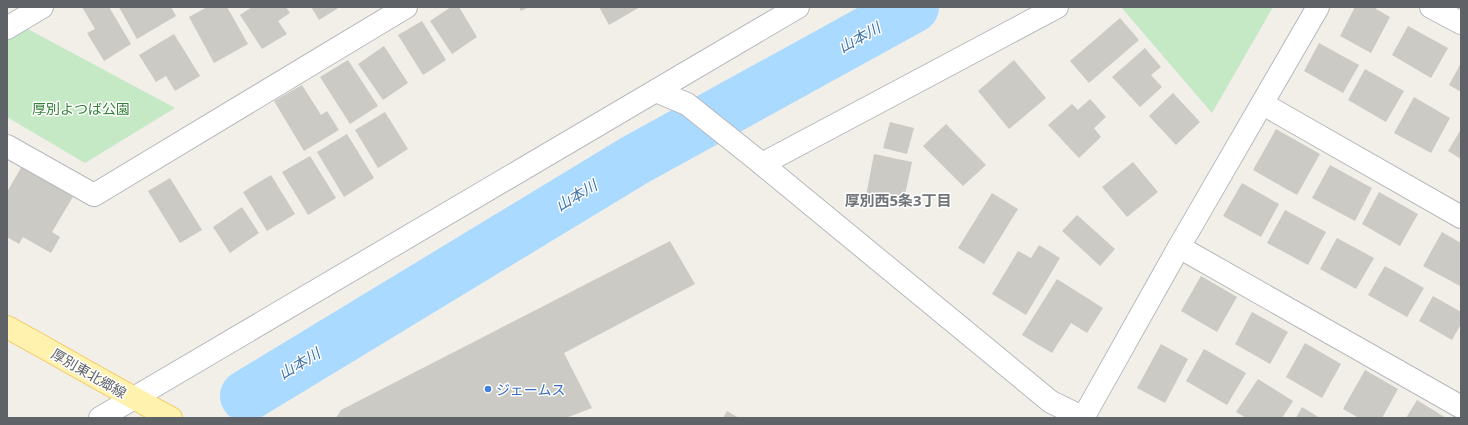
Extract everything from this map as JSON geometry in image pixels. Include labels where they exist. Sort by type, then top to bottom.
[{"type":"main road","name":"厚別東北郷線","points":[[7,327],[171,418]]},
{"type":"street","points":[[7,28],[42,7]]},
{"type":"street","points":[[7,146],[94,195],[406,7]]},
{"type":"street","points":[[100,418],[798,7]]},
{"type":"street","points":[[762,164],[1057,7]]},
{"type":"street","points":[[656,91],[687,104],[1051,402],[1084,418],[1179,247],[1318,7]]},
{"type":"street","points":[[1431,7],[1461,23]]},
{"type":"street","points":[[1262,104],[1461,217]]},
{"type":"street","points":[[1179,247],[1461,407]]},
{"type":"green space","points":[[1121,7],[1273,7],[1212,113]]},
{"type":"green space","name":"厚別よつば公園","points":[[24,27],[175,108],[85,163],[7,117],[7,37]]},
{"type":"building","points":[[82,7],[109,7],[131,44],[104,61],[87,33],[95,29]]},
{"type":"building","points":[[119,7],[171,7],[176,16],[137,39]]},
{"type":"building","points":[[207,7],[227,7],[248,44],[214,63],[189,17]]},
{"type":"building","points":[[252,7],[286,7],[290,13],[278,21],[287,34],[262,49],[240,15]]},
{"type":"building","points":[[311,7],[340,7],[319,20]]},
{"type":"building","points":[[451,7],[459,7],[477,37],[452,54],[430,21]]},
{"type":"building","points":[[519,7],[529,7],[521,11]]},
{"type":"building","points":[[599,7],[640,7],[609,25]]},
{"type":"building","points":[[1355,7],[1377,7],[1376,9],[1390,17],[1371,53],[1340,36]]},
{"type":"building","points":[[1120,18],[1139,40],[1089,83],[1070,61]]},
{"type":"building","points":[[422,21],[446,60],[423,75],[398,35]]},
{"type":"building","points":[[1408,26],[1448,48],[1431,78],[1392,55]]},
{"type":"building","points":[[174,34],[200,76],[175,91],[166,76],[156,82],[139,55]]},
{"type":"building","points":[[1319,43],[1359,65],[1343,93],[1304,71]]},
{"type":"building","points":[[384,46],[408,83],[383,100],[358,64]]},
{"type":"building","points":[[1145,48],[1161,67],[1151,75],[1162,87],[1140,107],[1112,77]]},
{"type":"building","points":[[348,60],[378,106],[350,124],[320,77]]},
{"type":"building","points":[[1014,60],[1046,98],[1009,129],[978,91]]},
{"type":"building","points":[[1461,63],[1461,92],[1449,85]]},
{"type":"building","points":[[1365,69],[1404,91],[1386,122],[1348,100]]},
{"type":"building","points":[[302,85],[321,115],[327,111],[339,130],[304,151],[274,101]]},
{"type":"building","points":[[1173,93],[1200,122],[1176,145],[1149,116]]},
{"type":"building","points":[[1414,97],[1450,118],[1431,153],[1394,133]]},
{"type":"building","points":[[1090,99],[1106,117],[1094,128],[1101,137],[1079,158],[1048,125],[1072,104],[1078,110]]},
{"type":"building","points":[[385,112],[408,149],[378,168],[355,130]]},
{"type":"building","points":[[890,122],[914,128],[907,154],[883,148]]},
{"type":"building","points":[[946,124],[986,165],[963,186],[923,146]]},
{"type":"building","points":[[1276,129],[1320,154],[1297,195],[1253,170]]},
{"type":"building","points":[[1461,129],[1461,159],[1448,151]]},
{"type":"building","points":[[347,134],[374,178],[344,197],[317,152]]},
{"type":"building","points":[[874,154],[912,162],[903,204],[866,196]]},
{"type":"building","points":[[310,156],[336,198],[308,215],[282,172]]},
{"type":"building","points":[[1133,162],[1158,192],[1127,217],[1102,187]]},
{"type":"building","points":[[1330,165],[1372,188],[1355,221],[1312,198]]},
{"type":"building","points":[[22,166],[74,195],[52,232],[60,237],[51,253],[23,237],[19,244],[7,237],[7,192]]},
{"type":"building","points":[[271,175],[295,214],[267,231],[243,192]]},
{"type":"building","points":[[170,178],[202,230],[180,243],[148,191]]},
{"type":"building","points":[[1242,183],[1279,204],[1261,237],[1223,216]]},
{"type":"building","points":[[1379,192],[1418,214],[1400,246],[1362,224]]},
{"type":"building","points":[[992,193],[1018,209],[984,264],[958,248]]},
{"type":"building","points":[[242,207],[259,233],[230,253],[213,227]]},
{"type":"building","points":[[1285,210],[1326,232],[1308,265],[1267,243]]},
{"type":"building","points":[[1077,215],[1115,249],[1100,266],[1062,231]]},
{"type":"building","points":[[1442,232],[1461,243],[1460,286],[1423,266]]},
{"type":"building","points":[[1337,238],[1374,258],[1356,289],[1320,269]]},
{"type":"building","points":[[670,241],[695,284],[564,353],[592,408],[566,418],[336,418],[341,410]]},
{"type":"building","points":[[1039,245],[1060,258],[1026,315],[992,294],[1018,251],[1031,258]]},
{"type":"building","points":[[1385,266],[1424,288],[1407,317],[1368,295]]},
{"type":"building","points":[[1201,276],[1237,297],[1217,332],[1181,311]]},
{"type":"building","points":[[1057,279],[1103,308],[1087,333],[1071,323],[1052,353],[1022,335]]},
{"type":"building","points":[[1433,296],[1461,312],[1461,324],[1452,340],[1419,321]]},
{"type":"building","points":[[1252,312],[1288,332],[1270,364],[1235,344]]},
{"type":"building","points":[[1305,343],[1341,364],[1322,398],[1286,377]]},
{"type":"building","points":[[1161,344],[1188,359],[1165,403],[1137,388]]},
{"type":"building","points":[[1204,349],[1246,373],[1227,405],[1186,381]]},
{"type":"building","points":[[1365,370],[1398,389],[1382,418],[1359,418],[1343,409]]},
{"type":"building","points":[[1258,379],[1293,401],[1282,418],[1246,418],[1236,412]]},
{"type":"building","points":[[1417,400],[1446,418],[1406,418]]},
{"type":"building","points":[[1302,407],[1320,418],[1296,418]]},
{"type":"building","points":[[727,411],[739,418],[723,418]]},
{"type":"waterway","name":"山本川","points":[[246,396],[635,160],[913,7]]},
{"type":"place","name":"ジェームス","points":[[488,389]]},
{"type":"district","name":"厚別西5条3丁目","points":[[898,200]]}]
